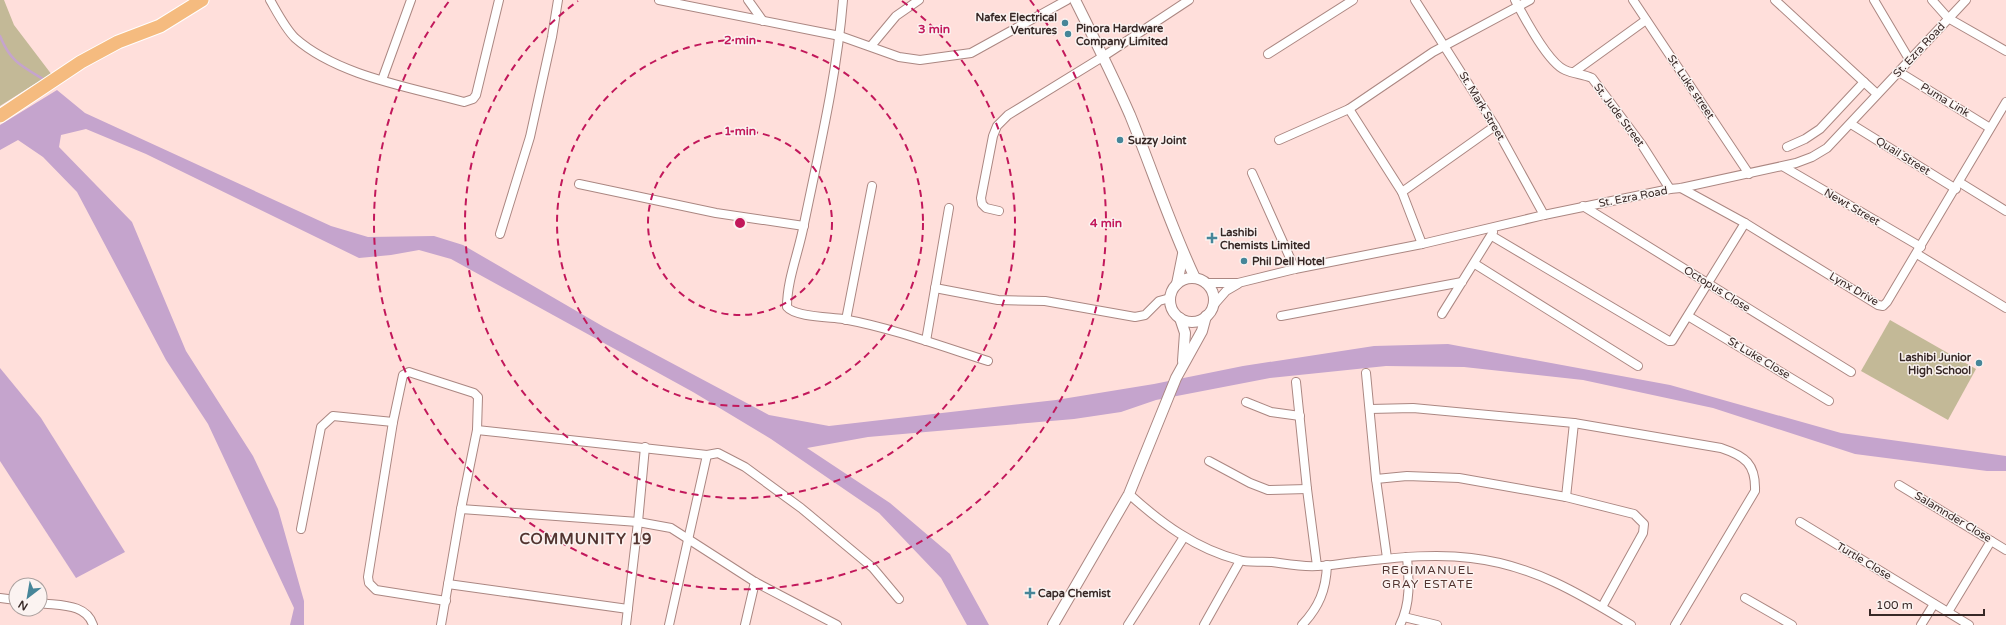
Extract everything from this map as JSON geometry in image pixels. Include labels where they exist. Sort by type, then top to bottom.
[{"type":"main road","points":[[0,116],[81,62],[118,42],[160,26],[202,0]]},
{"type":"street","points":[[270,0],[294,37],[325,59],[343,67],[382,80],[464,102],[473,99],[476,95],[499,0]]},
{"type":"street","points":[[382,80],[411,0]]},
{"type":"street","points":[[500,234],[530,137],[552,37],[558,0]]},
{"type":"street","points":[[659,0],[840,36],[900,57],[920,60],[971,53],[1067,0]]},
{"type":"street","points":[[748,0],[763,21]]},
{"type":"street","points":[[843,0],[840,36],[804,226],[787,292],[788,307],[798,314],[846,320],[926,341],[988,362]]},
{"type":"street","points":[[871,46],[896,16],[919,0]]},
{"type":"street","points":[[1075,0],[1104,56],[1130,115],[1183,254],[1195,278]]},
{"type":"street","points":[[999,210],[986,208],[982,204],[993,136],[997,126],[1008,115],[1104,56],[1189,0]]},
{"type":"street","points":[[1268,54],[1353,0]]},
{"type":"street","name":"St. Mark Street","points":[[1415,0],[1445,45],[1495,126],[1544,214]]},
{"type":"street","points":[[1279,140],[1349,109],[1445,45],[1516,3],[1530,0]]},
{"type":"street","name":"St. Luke street","points":[[1633,0],[1749,174]]},
{"type":"street","points":[[1775,0],[1877,94]]},
{"type":"street","points":[[1874,0],[1910,59]]},
{"type":"street","points":[[1932,0],[1948,18],[2006,51]]},
{"type":"street","name":"St. Ezra Road","points":[[1238,283],[1295,269],[1422,244],[1544,214],[1784,167],[1812,157],[1822,151],[1851,124],[1877,94],[1966,0]]},
{"type":"street","name":"St. Jude Street","points":[[1516,3],[1550,58],[1566,71],[1584,74],[1592,78],[1642,145],[1670,189]]},
{"type":"street","points":[[1574,72],[1646,20]]},
{"type":"street","name":"Puma Link","points":[[1898,72],[1990,128]]},
{"type":"street","points":[[1787,147],[1805,139],[1820,129],[1864,82]]},
{"type":"street","name":"Lynx Drive","points":[[1681,188],[1745,223],[1880,306],[1887,302],[1919,251],[1990,128],[2004,111],[2006,102]]},
{"type":"street","points":[[1349,109],[1402,192],[1422,244]]},
{"type":"street","name":"Quail Street","points":[[1851,124],[1957,186],[2006,211]]},
{"type":"street","points":[[1402,192],[1495,126]]},
{"type":"street","name":"Newt Street","points":[[1784,167],[1919,251],[2006,308]]},
{"type":"street","points":[[1252,173],[1295,269]]},
{"type":"street","points":[[579,184],[716,212],[804,226]]},
{"type":"street","points":[[846,320],[872,186]]},
{"type":"street","name":"Octopus Close","points":[[1584,206],[1850,372]]},
{"type":"street","points":[[926,341],[949,208]]},
{"type":"street","points":[[1492,236],[1669,341],[1675,339],[1745,223]]},
{"type":"street","points":[[1442,314],[1475,264],[1492,236],[1496,226]]},
{"type":"street","points":[[1177,284],[1183,254]]},
{"type":"street","points":[[1475,264],[1638,366]]},
{"type":"street","points":[[1206,316],[1193,322],[1180,318],[1174,313],[1170,298],[1172,290],[1177,284],[1186,279],[1195,278],[1205,283],[1238,283]]},
{"type":"street","points":[[1281,316],[1462,282]]},
{"type":"street","points":[[1205,283],[1213,294],[1212,307]]},
{"type":"street","points":[[1053,625],[1129,494],[1166,401],[1183,362],[1202,331],[1206,316],[1226,291],[1238,283]]},
{"type":"street","points":[[935,288],[998,300],[1046,301],[1135,317],[1145,315],[1155,303],[1170,298]]},
{"type":"street","name":"St Luke Close","points":[[1688,316],[1829,401]]},
{"type":"street","points":[[1180,318],[1185,333],[1183,362]]},
{"type":"street","points":[[441,625],[446,601],[461,509],[477,430],[478,397],[474,392],[409,372],[403,375],[401,379],[368,576],[369,583],[376,590],[446,601]]},
{"type":"street","points":[[1366,373],[1376,479],[1387,558]]},
{"type":"street","points":[[1296,382],[1307,489],[1317,566]]},
{"type":"street","points":[[1246,402],[1271,412],[1300,416]]},
{"type":"street","points":[[1370,409],[1413,408],[1574,423],[1721,448],[1739,454],[1751,466],[1756,478],[1755,491],[1675,625]]},
{"type":"street","points":[[301,529],[321,427],[327,420],[333,416],[393,422]]},
{"type":"street","points":[[1566,497],[1574,423]]},
{"type":"street","points":[[477,430],[645,447],[707,455],[718,454],[745,467],[801,508],[873,568],[899,599]]},
{"type":"street","points":[[626,625],[645,447]]},
{"type":"street","points":[[669,625],[707,455]]},
{"type":"street","points":[[1209,461],[1250,483],[1268,490],[1288,491],[1307,489]]},
{"type":"street","points":[[1376,479],[1408,476],[1459,478],[1566,497],[1634,514],[1644,524],[1644,533],[1602,607]]},
{"type":"street","name":"Salamnder Close","points":[[1899,485],[2006,550]]},
{"type":"street","points":[[1129,494],[1150,513],[1184,538],[1202,547],[1240,561],[1317,566],[1387,558],[1451,556],[1472,558],[1521,567],[1574,590],[1631,625]]},
{"type":"street","points":[[461,509],[638,522],[671,528],[755,582],[837,625]]},
{"type":"street","name":"Turtle Close","points":[[1800,522],[1969,625]]},
{"type":"street","points":[[1128,625],[1184,538]]},
{"type":"street","points":[[1948,612],[1991,540]]},
{"type":"street","points":[[1400,625],[1404,617],[1408,599],[1409,579],[1407,557]]},
{"type":"street","points":[[1204,625],[1240,561]]},
{"type":"street","points":[[1302,625],[1317,607],[1322,595],[1326,582],[1327,565]]},
{"type":"street","points":[[746,625],[755,582]]},
{"type":"street","points":[[448,584],[628,609]]},
{"type":"street","points":[[1745,598],[1792,625]]},
{"type":"street","points":[[48,604],[76,608],[84,611],[93,625]]},
{"type":"street","points":[[1921,625],[1934,604]]},
{"type":"street","points":[[1404,617],[1438,625]]},
{"type":"shaded area","points":[[0,0],[4,0],[14,25],[52,75],[0,106]]},
{"type":"shaded area","points":[[57,90],[85,113],[331,226],[368,237],[434,236],[463,245],[604,327],[769,415],[829,426],[1056,400],[1154,384],[1243,366],[1374,346],[1448,344],[1670,385],[1841,433],[2006,456],[2006,471],[1987,471],[1855,454],[1713,408],[1583,380],[1464,367],[1386,366],[1270,378],[1156,400],[1121,412],[1074,419],[868,437],[807,448],[890,503],[950,554],[989,625],[967,625],[941,578],[879,513],[771,439],[693,392],[451,259],[419,250],[391,255],[359,258],[146,154],[86,129],[61,135],[59,147],[132,222],[186,351],[253,456],[278,509],[304,601],[304,625],[290,625],[294,608],[208,424],[166,360],[77,192],[43,157],[18,140],[0,150],[0,125]]},
{"type":"shaded area","points":[[1890,320],[1976,369],[1948,420],[1861,371]]},
{"type":"shaded area","points":[[0,368],[41,418],[125,552],[76,578],[0,461]]},
{"type":"waterway","points":[[0,36],[12,57],[28,70],[43,79]]},
{"type":"place","name":"Nafex Electrical Ventures","points":[[1065,23]]},
{"type":"place","name":"Pinora Hardware Company Limited","points":[[1068,34]]},
{"type":"place","name":"Suzzy Joint","points":[[1120,140]]},
{"type":"place","name":"Lashibi Chemists Limited","points":[[1212,238]]},
{"type":"place","name":"Phil Dell Hotel","points":[[1244,261]]},
{"type":"place","name":"Lashibi Junior High School","points":[[1979,363]]},
{"type":"place","name":"Capa Chemist","points":[[1030,593]]},
{"type":"district","name":"COMMUNITY 19","points":[[586,539]]},
{"type":"district","name":"REGIMANUEL GRAY ESTATE","points":[[1428,577]]}]
